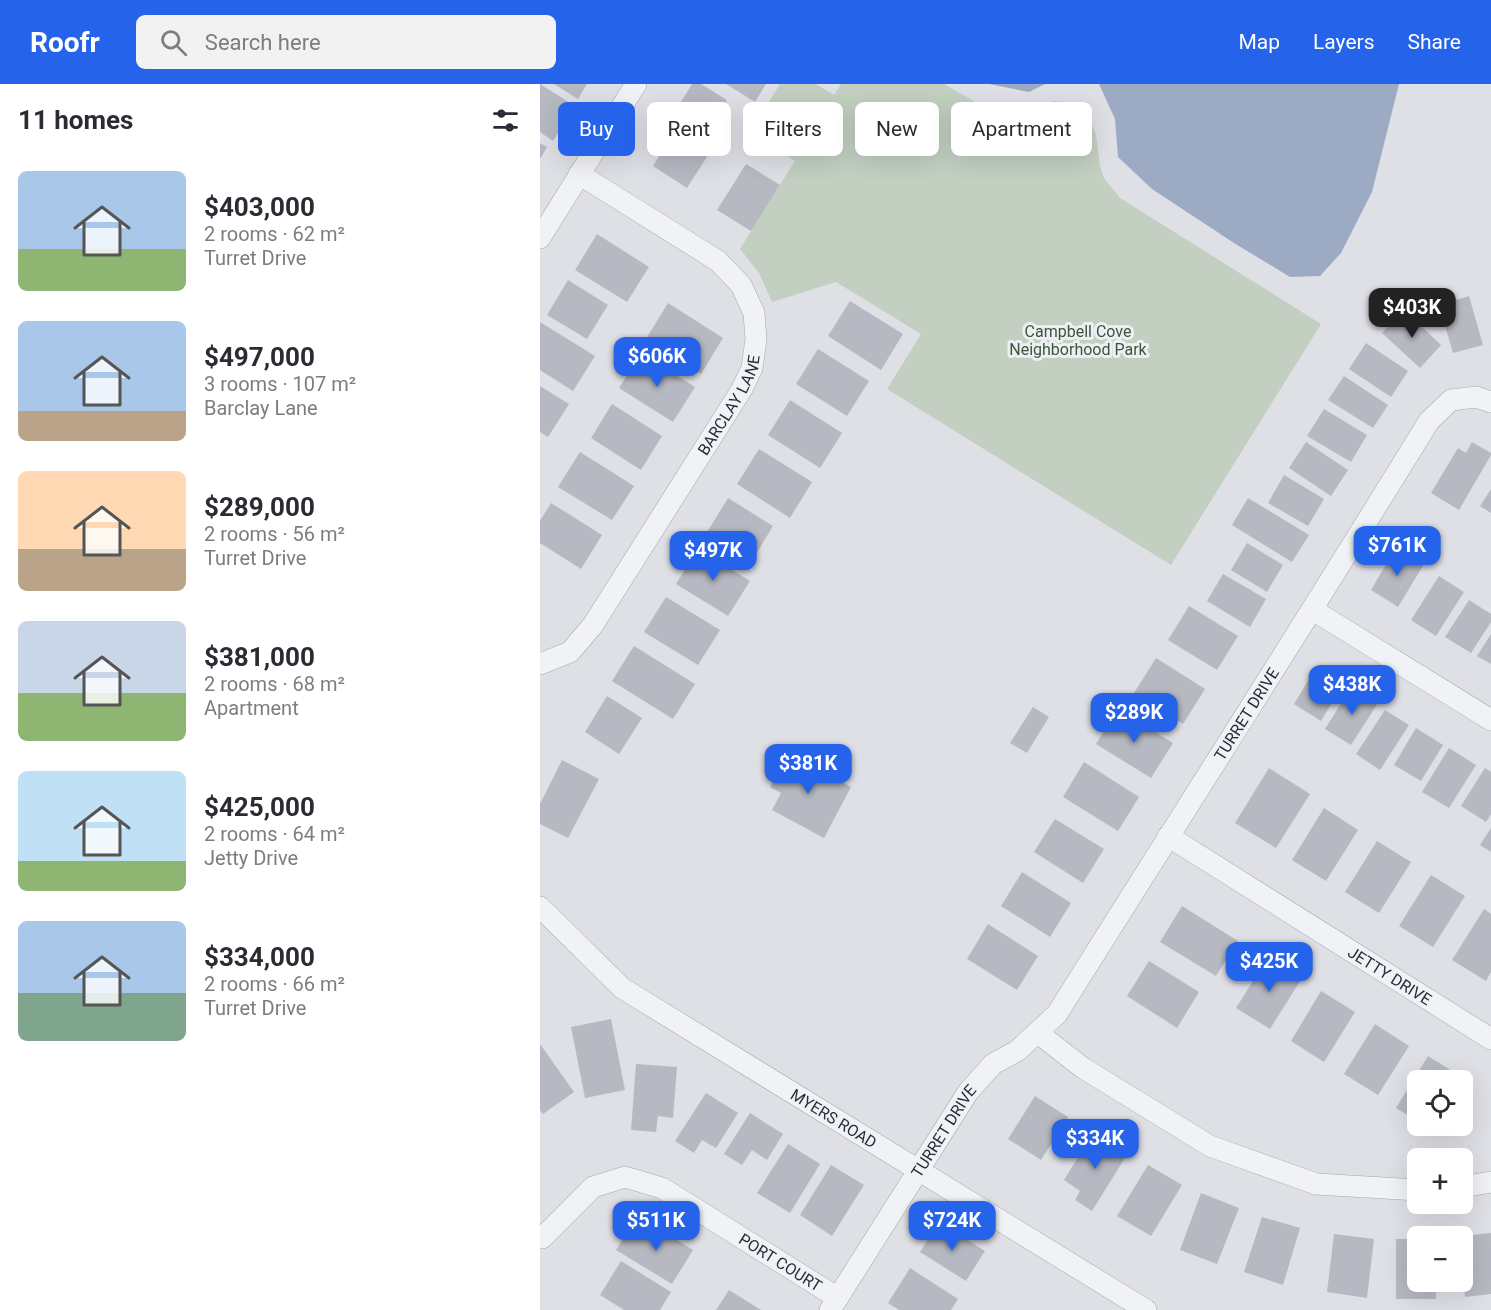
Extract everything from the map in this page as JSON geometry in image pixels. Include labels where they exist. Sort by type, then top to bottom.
[{"type":"street","points":[[540,238],[636,84]]},
{"type":"street","name":"BARCLAY LANE","points":[[540,664],[570,652],[593,626],[742,389],[752,368],[756,339],[754,314],[741,285],[718,261],[579,174]]},
{"type":"street","name":"TURRET DRIVE","points":[[834,1304],[968,1092],[993,1065],[1017,1051],[1057,1014],[1313,610],[1429,421],[1451,400],[1476,398],[1491,402]]},
{"type":"street","points":[[1313,610],[1491,720]]},
{"type":"street","name":"JETTY DRIVE","points":[[1168,836],[1491,1039]]},
{"type":"street","name":"MYERS ROAD","points":[[540,907],[622,988],[1146,1310]]},
{"type":"street","points":[[1038,1033],[1083,1068],[1210,1146],[1316,1184],[1407,1189]]},
{"type":"street","name":"PORT COURT","points":[[542,1238],[593,1187],[625,1177],[662,1188],[834,1304]]},
{"type":"street","points":[[1473,1185],[1491,1182]]},
{"type":"green space","name":"Campbell Cove Neighborhood Park","points":[[780,84],[816,84],[834,95],[841,84],[944,84],[975,102],[951,102],[951,156],[1092,156],[1092,125],[1104,178],[1120,198],[1321,324],[1171,565],[887,389],[921,334],[836,282],[772,302],[759,273],[740,249],[795,161],[787,156],[843,156],[843,102],[769,102]]},
{"type":"water","points":[[989,84],[1045,84],[1029,92]]},
{"type":"water","points":[[1099,84],[1399,84],[1372,192],[1341,253],[1320,276],[1290,277],[1152,189],[1118,157],[1115,119]]},
{"type":"building","points":[[540,84],[569,102],[558,102],[558,133],[553,141],[540,132]]},
{"type":"building","points":[[554,84],[587,84],[578,99]]},
{"type":"building","points":[[692,84],[701,84],[727,100],[726,102],[681,102]]},
{"type":"building","points":[[726,84],[766,84],[755,102]]},
{"type":"building","points":[[540,143],[547,147],[540,159]]},
{"type":"building","points":[[659,156],[707,156],[687,188],[653,166]]},
{"type":"building","points":[[746,164],[780,185],[751,231],[717,210]]},
{"type":"building","points":[[597,234],[649,267],[627,302],[575,270]]},
{"type":"building","points":[[568,280],[608,305],[587,339],[547,315]]},
{"type":"building","points":[[1469,296],[1483,345],[1453,353],[1439,305]]},
{"type":"building","points":[[850,301],[903,334],[881,370],[828,336]]},
{"type":"building","points":[[668,303],[723,338],[701,374],[646,339]]},
{"type":"building","points":[[1404,310],[1441,345],[1420,368],[1382,333]]},
{"type":"building","points":[[540,322],[595,356],[573,391],[540,370]]},
{"type":"building","points":[[1366,343],[1408,371],[1391,397],[1349,369]]},
{"type":"building","points":[[818,349],[869,381],[847,416],[796,384]]},
{"type":"building","points":[[641,353],[695,387],[673,422],[619,388]]},
{"type":"building","points":[[1344,376],[1388,405],[1373,428],[1328,400]]},
{"type":"building","points":[[540,386],[569,404],[548,437],[540,432]]},
{"type":"building","points":[[790,400],[842,433],[820,468],[768,435]]},
{"type":"building","points":[[612,404],[662,436],[641,470],[591,438]]},
{"type":"building","points":[[1324,409],[1367,435],[1351,462],[1307,436]]},
{"type":"building","points":[[1306,442],[1348,470],[1331,496],[1289,468]]},
{"type":"building","points":[[1472,442],[1491,455],[1459,510],[1431,493],[1458,448],[1466,453]]},
{"type":"building","points":[[759,449],[812,482],[790,518],[737,484]]},
{"type":"building","points":[[580,452],[634,486],[612,520],[558,487]]},
{"type":"building","points":[[1284,475],[1324,499],[1308,526],[1268,503]]},
{"type":"building","points":[[1491,489],[1491,513],[1480,506]]},
{"type":"building","points":[[728,498],[773,526],[751,562],[706,534]]},
{"type":"building","points":[[1248,498],[1309,535],[1292,562],[1232,525]]},
{"type":"building","points":[[551,503],[602,535],[581,569],[540,543],[540,521]]},
{"type":"building","points":[[1247,543],[1283,565],[1267,592],[1231,570]]},
{"type":"building","points":[[1396,547],[1424,564],[1398,607],[1371,590]]},
{"type":"building","points":[[698,549],[750,581],[728,616],[676,584]]},
{"type":"building","points":[[1223,574],[1266,599],[1250,627],[1207,601]]},
{"type":"building","points":[[1439,576],[1464,592],[1436,636],[1411,620]]},
{"type":"building","points":[[666,597],[720,630],[698,665],[644,632]]},
{"type":"building","points":[[1469,600],[1491,614],[1491,622],[1471,653],[1445,637]]},
{"type":"building","points":[[1189,606],[1238,636],[1217,670],[1168,640]]},
{"type":"building","points":[[1491,634],[1491,664],[1477,656]]},
{"type":"building","points":[[634,646],[695,684],[673,719],[612,681]]},
{"type":"building","points":[[1156,658],[1205,689],[1183,724],[1134,693]]},
{"type":"building","points":[[1317,666],[1344,683],[1321,721],[1294,704]]},
{"type":"building","points":[[1352,686],[1378,703],[1351,745],[1325,729]]},
{"type":"building","points":[[607,696],[642,718],[619,754],[585,732]]},
{"type":"building","points":[[1033,707],[1049,717],[1027,753],[1010,743]]},
{"type":"building","points":[[1118,709],[1173,743],[1151,778],[1096,744]]},
{"type":"building","points":[[1385,710],[1409,725],[1380,770],[1356,754]]},
{"type":"building","points":[[1416,728],[1443,745],[1421,781],[1394,765]]},
{"type":"building","points":[[1449,748],[1476,765],[1449,808],[1422,792]]},
{"type":"building","points":[[788,753],[851,787],[824,838],[772,810],[781,793],[770,787]]},
{"type":"building","points":[[562,760],[599,779],[568,838],[540,824],[540,804]]},
{"type":"building","points":[[1084,762],[1139,797],[1118,831],[1063,797]]},
{"type":"building","points":[[1269,768],[1310,794],[1276,848],[1235,823]]},
{"type":"building","points":[[1485,768],[1491,772],[1491,814],[1486,822],[1461,806]]},
{"type":"building","points":[[1324,808],[1358,830],[1326,881],[1292,860]]},
{"type":"building","points":[[1055,819],[1104,849],[1083,883],[1034,852]]},
{"type":"building","points":[[1491,828],[1491,852],[1480,845]]},
{"type":"building","points":[[1377,841],[1411,862],[1379,913],[1345,892]]},
{"type":"building","points":[[1022,872],[1071,903],[1050,937],[1001,906]]},
{"type":"building","points":[[1431,875],[1465,896],[1433,947],[1399,926]]},
{"type":"building","points":[[1182,906],[1238,941],[1216,976],[1160,942]]},
{"type":"building","points":[[1484,909],[1491,914],[1491,972],[1486,981],[1452,960]]},
{"type":"building","points":[[988,924],[1038,956],[1017,990],[967,959]]},
{"type":"building","points":[[1268,957],[1302,978],[1270,1029],[1236,1008]]},
{"type":"building","points":[[1149,961],[1199,992],[1177,1028],[1127,996]]},
{"type":"building","points":[[1321,991],[1355,1012],[1324,1062],[1291,1041]]},
{"type":"building","points":[[611,1019],[625,1090],[585,1098],[571,1027]]},
{"type":"building","points":[[1375,1024],[1409,1046],[1378,1095],[1344,1074]]},
{"type":"building","points":[[540,1044],[574,1092],[543,1114],[540,1110]]},
{"type":"building","points":[[1428,1056],[1450,1070],[1419,1070]]},
{"type":"building","points":[[636,1064],[677,1067],[673,1118],[658,1116],[656,1132],[631,1130]]},
{"type":"building","points":[[1407,1090],[1407,1114],[1396,1108]]},
{"type":"building","points":[[706,1093],[738,1113],[716,1148],[702,1140],[694,1153],[675,1141]]},
{"type":"building","points":[[1035,1096],[1068,1117],[1041,1160],[1008,1139]]},
{"type":"building","points":[[750,1113],[783,1134],[767,1160],[752,1150],[742,1165],[724,1154]]},
{"type":"building","points":[[1094,1132],[1128,1153],[1092,1211],[1075,1200],[1080,1191],[1064,1180]]},
{"type":"building","points":[[788,1144],[820,1164],[790,1213],[757,1193]]},
{"type":"building","points":[[831,1165],[864,1185],[832,1236],[800,1215]]},
{"type":"building","points":[[1148,1165],[1182,1185],[1151,1236],[1117,1216]]},
{"type":"building","points":[[1201,1193],[1239,1208],[1217,1264],[1180,1250]]},
{"type":"building","points":[[1262,1217],[1300,1228],[1283,1285],[1244,1272]]},
{"type":"building","points":[[939,1222],[985,1251],[966,1281],[920,1252]]},
{"type":"building","points":[[652,1224],[693,1250],[672,1284],[616,1250],[629,1229],[643,1238]]},
{"type":"building","points":[[1491,1233],[1491,1294],[1465,1297],[1464,1292],[1473,1292],[1473,1235]]},
{"type":"building","points":[[1334,1234],[1374,1239],[1367,1298],[1327,1292]]},
{"type":"building","points":[[1396,1239],[1407,1239],[1407,1292],[1436,1292],[1436,1299],[1396,1299]]},
{"type":"building","points":[[621,1261],[671,1292],[660,1310],[624,1310],[600,1295]]},
{"type":"building","points":[[910,1268],[958,1299],[951,1310],[899,1310],[888,1303]]},
{"type":"building","points":[[729,1290],[761,1310],[716,1310]]}]
